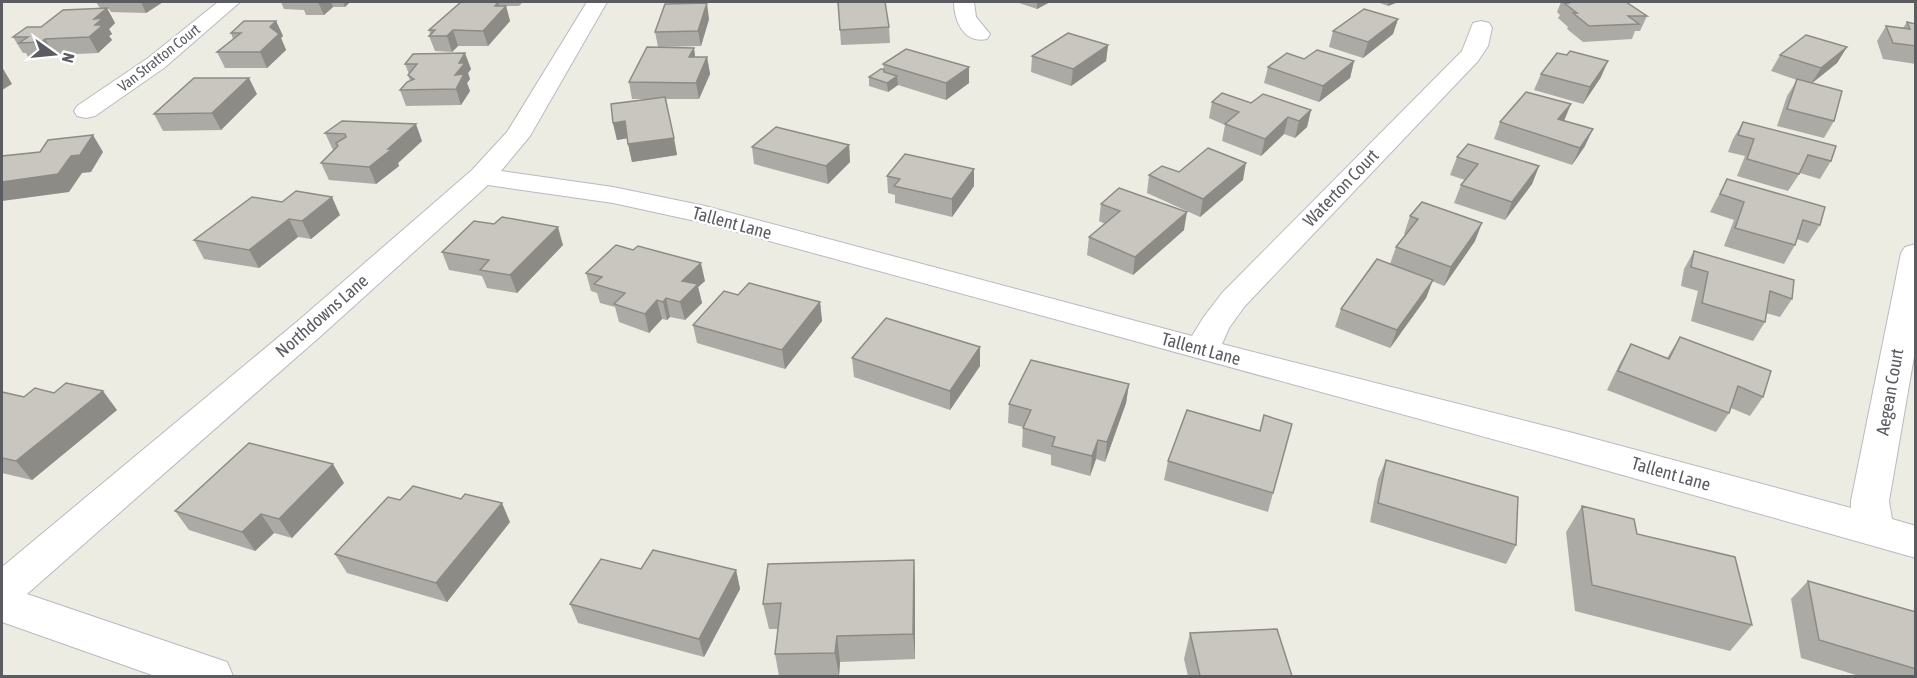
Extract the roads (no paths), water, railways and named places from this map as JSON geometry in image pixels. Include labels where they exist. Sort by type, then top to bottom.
[{"type":"street","name":"Van Stratton Court","points":[[86,111],[147,70],[230,2]]},
{"type":"street","name":"Northdowns Lane","points":[[2,591],[311,327],[482,176],[517,136],[597,2]]},
{"type":"street","points":[[964,2],[965,18],[979,34]]},
{"type":"street","name":"Waterton Court","points":[[1202,350],[1214,325],[1233,300],[1470,56],[1477,46],[1481,28]]},
{"type":"street","name":"Tallent Lane","points":[[482,176],[613,195],[705,215],[1202,350],[1573,447],[1916,543]]},
{"type":"street","name":"Aegean Court","points":[[1873,531],[1870,501],[1916,253]]},
{"type":"street","points":[[2,604],[211,676]]}]
